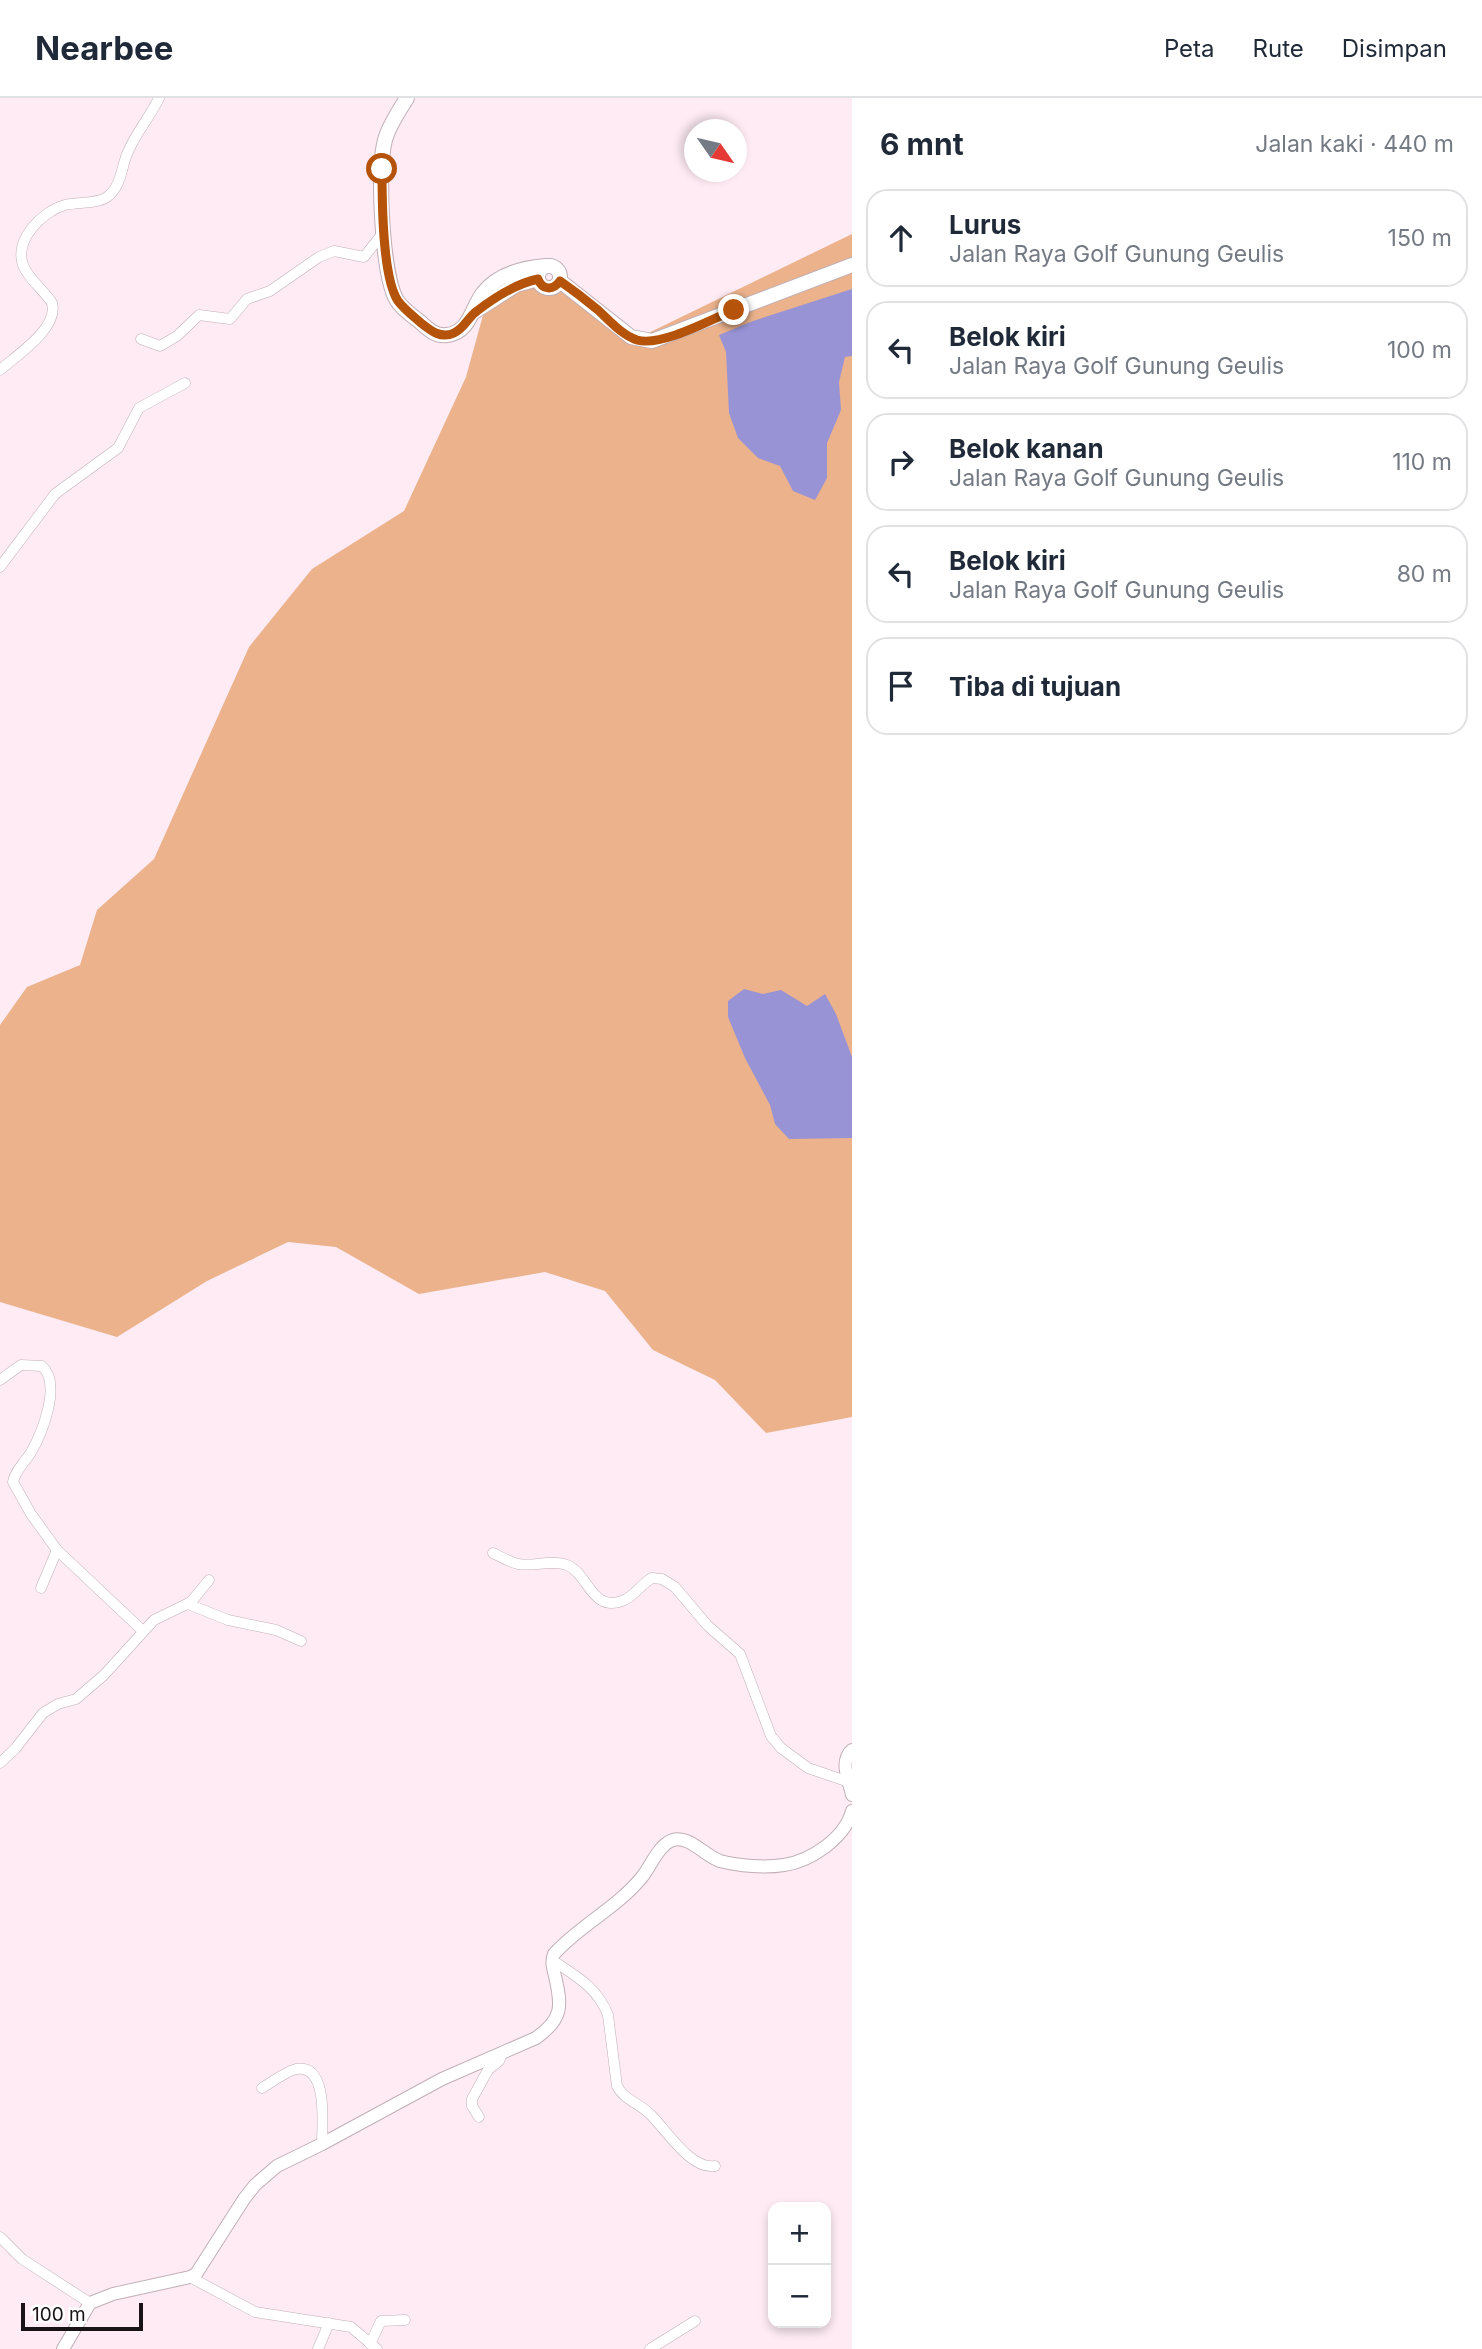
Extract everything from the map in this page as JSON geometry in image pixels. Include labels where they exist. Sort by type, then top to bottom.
[{"type":"main road","points":[[407,98],[390,127],[383,150],[383,233],[394,294],[406,310],[436,334],[449,335],[464,326],[474,312],[510,288],[551,266],[557,269],[560,281],[631,337],[652,341],[852,265]]},
{"type":"street","points":[[0,370],[46,329],[52,319],[52,303],[22,264],[22,253],[32,228],[46,212],[64,205],[100,200],[113,191],[119,183],[126,156],[159,98]]},
{"type":"street","points":[[141,339],[160,346],[177,336],[199,315],[230,319],[247,299],[270,290],[319,257],[334,251],[364,257],[383,233]]},
{"type":"street","points":[[0,567],[55,494],[118,449],[139,408],[185,383]]},
{"type":"street","points":[[0,1380],[26,1364],[42,1366],[48,1373],[51,1390],[49,1405],[33,1448],[13,1479],[26,1508],[57,1550],[142,1631]]},
{"type":"street","points":[[41,1588],[57,1550]]},
{"type":"street","points":[[493,1553],[516,1564],[568,1565],[577,1571],[590,1592],[607,1601],[623,1601],[652,1578],[663,1579],[675,1587],[707,1625],[740,1654],[771,1736],[781,1748],[808,1768],[850,1789]]},
{"type":"street","points":[[0,1763],[15,1749],[43,1713],[58,1704],[76,1699],[104,1675],[153,1620],[188,1604],[209,1580]]},
{"type":"street","points":[[188,1604],[228,1620],[276,1630],[301,1642]]},
{"type":"street","points":[[850,1789],[845,1760],[852,1749]]},
{"type":"street","points":[[64,2349],[90,2303],[113,2294],[190,2277],[200,2269],[255,2185],[277,2166],[442,2079],[547,2031],[559,2015],[560,2002],[552,1960],[560,1947],[625,1896],[669,1841],[686,1840],[706,1855],[733,1864],[786,1865],[808,1856],[834,1839],[850,1820],[852,1811]]},
{"type":"street","points":[[552,1960],[590,1985],[604,2004],[608,2015],[617,2086],[621,2092],[652,2116],[670,2138],[694,2160],[702,2165],[715,2166]]},
{"type":"street","points":[[480,2118],[471,2099],[488,2070],[499,2061],[502,2053]]},
{"type":"street","points":[[262,2088],[296,2069],[314,2076],[321,2090],[322,2144]]},
{"type":"street","points":[[0,2237],[22,2259],[90,2303]]},
{"type":"street","points":[[190,2277],[255,2312],[351,2328],[374,2347],[381,2321],[405,2320]]},
{"type":"street","points":[[650,2349],[695,2321]]},
{"type":"street","points":[[318,2349],[329,2323]]},
{"type":"shaded area","points":[[852,234],[852,1417],[766,1433],[715,1380],[653,1350],[605,1291],[545,1272],[419,1294],[336,1247],[288,1242],[207,1281],[117,1337],[0,1302],[0,1025],[27,987],[80,965],[97,910],[154,859],[249,647],[312,569],[404,511],[466,377],[488,297],[513,278],[562,289],[634,340]]},
{"type":"shaded area","points":[[852,289],[852,356],[845,357],[839,382],[841,410],[827,443],[827,478],[815,500],[793,491],[780,466],[758,458],[738,438],[729,413],[726,352],[719,335],[753,321]]},
{"type":"shaded area","points":[[744,989],[763,994],[781,990],[807,1006],[825,994],[836,1014],[852,1057],[852,1138],[789,1139],[775,1124],[770,1105],[745,1058],[728,1017],[728,1001]]},
{"type":"route","points":[[382,169],[383,233],[394,294],[406,310],[436,334],[449,335],[457,332],[470,320],[474,312],[500,294],[526,281],[538,279],[541,285],[548,289],[555,287],[560,281],[617,328],[644,341],[670,336],[734,310]]}]
